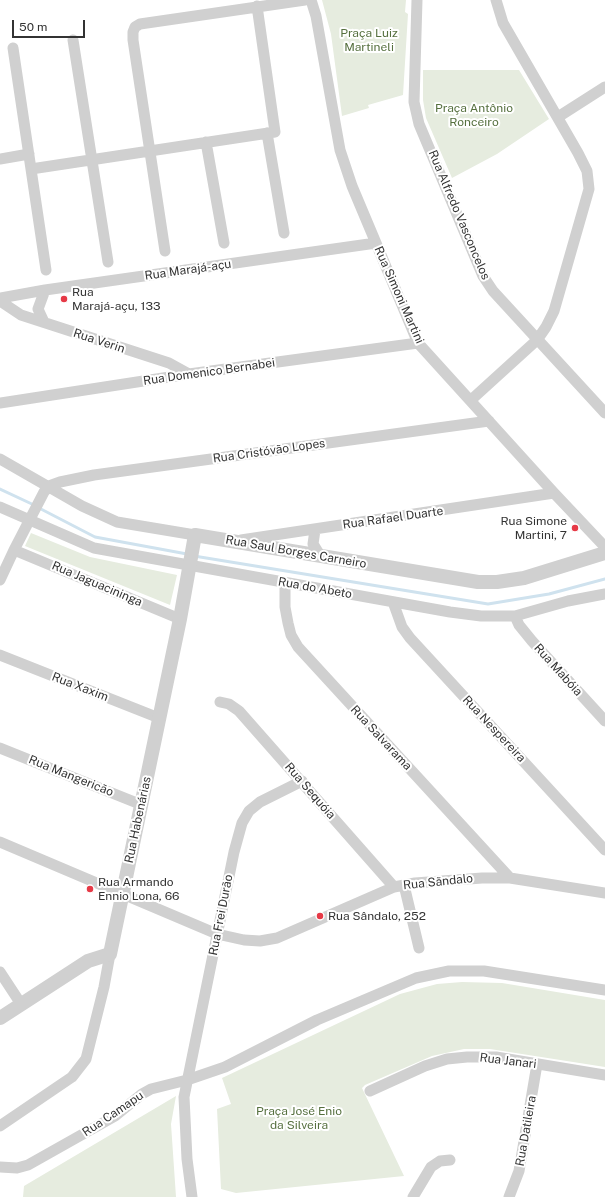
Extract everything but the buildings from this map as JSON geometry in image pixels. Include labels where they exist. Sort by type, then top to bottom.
[{"type":"street","name":"Rua Alfredo Vasconcelos","points":[[418,0],[414,102],[419,124],[483,276],[493,291],[605,413]]},
{"type":"street","points":[[471,400],[537,340],[554,311],[589,189],[587,171],[558,116],[503,23],[496,0]]},
{"type":"street","points":[[165,251],[151,150],[132,32],[135,27],[140,24],[257,6],[310,1]]},
{"type":"street","name":"Rua Simoni Martini","points":[[310,1],[340,150],[352,186],[418,343],[605,547]]},
{"type":"street","points":[[31,169],[275,132],[257,6]]},
{"type":"street","points":[[73,40],[108,262]]},
{"type":"street","points":[[13,48],[46,270]]},
{"type":"street","points":[[558,116],[605,87]]},
{"type":"street","points":[[267,133],[284,233]]},
{"type":"street","points":[[206,142],[224,243]]},
{"type":"street","points":[[0,159],[29,154]]},
{"type":"street","name":"Rua Marajá-açu","points":[[0,299],[45,290],[376,243]]},
{"type":"street","points":[[44,322],[38,309],[45,290]]},
{"type":"street","name":"Rua Verin","points":[[0,299],[21,315],[177,366],[189,374]]},
{"type":"street","name":"Rua Domenico Bernabei","points":[[0,404],[189,374],[418,343]]},
{"type":"street","points":[[144,381],[155,370],[154,359]]},
{"type":"street","name":"Rua Cristóvão Lopes","points":[[46,489],[72,479],[94,475],[489,421]]},
{"type":"street","name":"Rua Saul Borges Carneiro","points":[[0,458],[46,489],[117,522],[194,538],[232,542],[445,578],[478,582],[497,582],[524,578],[605,553]]},
{"type":"street","points":[[0,580],[31,516],[46,489]]},
{"type":"street","name":"Rua Rafael Duarte","points":[[232,542],[554,493]]},
{"type":"street","name":"Rua do Abeto","points":[[0,507],[31,516],[94,548],[190,562],[285,583],[458,613],[515,616],[568,601],[605,594]]},
{"type":"street","points":[[314,530],[313,544],[321,557]]},
{"type":"street","name":"Rua Habenárias","points":[[0,1126],[72,1077],[86,1059],[104,987],[142,805],[180,619],[194,538]]},
{"type":"street","name":"Rua Jaguacininga","points":[[14,550],[180,619]]},
{"type":"street","name":"Rua Salvarama","points":[[285,583],[285,607],[288,623],[291,635],[298,647],[510,878]]},
{"type":"street","name":"Rua Nespereira","points":[[393,602],[402,627],[410,638],[605,850]]},
{"type":"street","name":"Rua Mabóia","points":[[515,616],[519,625],[532,641],[605,721]]},
{"type":"street","name":"Rua Xaxim","points":[[0,655],[159,718]]},
{"type":"street","name":"Rua Sequóia","points":[[220,702],[229,704],[239,711],[399,886]]},
{"type":"street","name":"Rua Mangericão","points":[[0,748],[142,805]]},
{"type":"street","name":"Rua Frei Durão","points":[[187,1080],[200,1026],[234,852],[242,823],[249,811],[260,802],[302,781]]},
{"type":"street","name":"Rua Sãndalo","points":[[0,842],[217,934],[244,940],[260,941],[277,938],[399,886],[476,878],[510,878],[605,893]]},
{"type":"street","points":[[399,886],[419,948]]},
{"type":"street","points":[[0,1018],[88,961],[110,954]]},
{"type":"street","points":[[192,1197],[184,1122],[184,1097],[187,1080],[225,1067],[317,1020],[416,978],[449,971],[484,971],[605,990]]},
{"type":"street","points":[[0,972],[21,1004]]},
{"type":"street","name":"Rua Janari","points":[[370,1092],[425,1066],[447,1059],[467,1057],[496,1057],[605,1075]]},
{"type":"street","name":"Rua Datileira","points":[[509,1197],[519,1171],[537,1064]]},
{"type":"street","name":"Rua Camapu","points":[[0,1167],[17,1168],[39,1160],[115,1116],[142,1094],[151,1089],[187,1080]]},
{"type":"street","points":[[413,1197],[431,1167],[440,1161],[450,1160]]},
{"type":"green space","name":"Praça Luiz Martineli","points":[[322,0],[406,0],[405,12],[408,14],[403,95],[368,105],[369,108],[342,116],[331,34]]},
{"type":"green space","name":"Praça Antônio Ronceiro","points":[[423,70],[519,70],[549,119],[497,154],[452,178],[426,118],[423,100]]},
{"type":"green space","points":[[31,533],[90,557],[177,575],[170,605],[25,546]]},
{"type":"green space","name":"Praça José Enio da Silveira","points":[[462,982],[502,983],[605,1000],[605,1067],[490,1049],[464,1049],[432,1056],[365,1085],[362,1088],[404,1176],[236,1193],[221,1189],[217,1109],[231,1104],[222,1078],[400,994],[437,984]]},
{"type":"green space","points":[[176,1096],[171,1124],[176,1197],[23,1197],[24,1186]]},
{"type":"waterway","points":[[0,489],[34,505]]},
{"type":"waterway","points":[[39,508],[95,537],[187,554]]},
{"type":"waterway","points":[[194,556],[488,604],[549,594],[605,579]]},
{"type":"place","name":"Rua Marajá-açu, 133","points":[[64,299]]},
{"type":"place","name":"Rua Simone Martini, 7","points":[[575,528]]},
{"type":"place","name":"Rua Armando Ennio Lona, 66","points":[[90,889]]},
{"type":"place","name":"Rua Sândalo, 252","points":[[320,916]]}]
